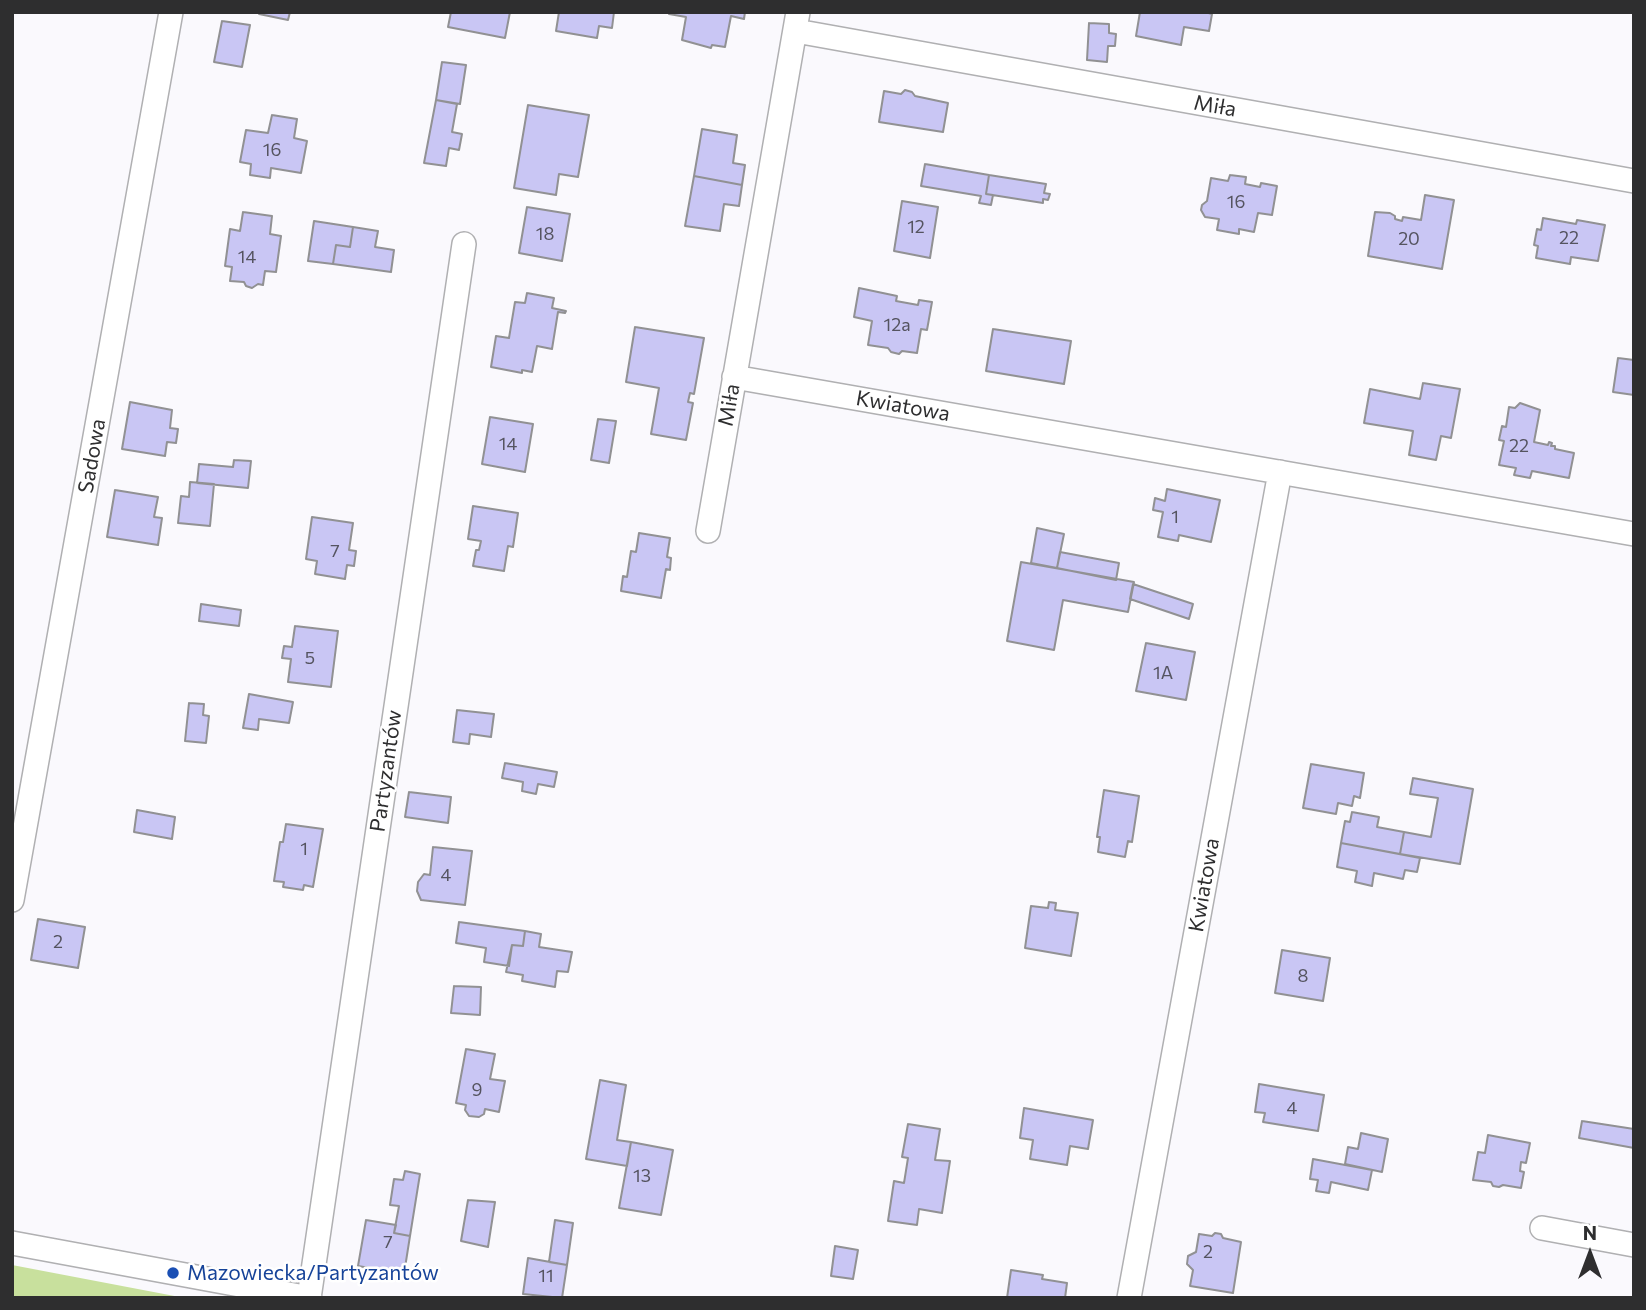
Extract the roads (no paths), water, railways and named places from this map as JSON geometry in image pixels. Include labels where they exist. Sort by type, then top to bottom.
[{"type":"street","name":"Sadowa","points":[[12,900],[171,12]]},
{"type":"street","name":"Miła","points":[[708,531],[797,22],[1634,181]]},
{"type":"street","name":"Partyzantów","points":[[309,1298],[464,244]]},
{"type":"street","name":"Kwiatowa","points":[[734,377],[1634,534]]},
{"type":"street","name":"Kwiatowa","points":[[1129,1298],[1280,472]]},
{"type":"street","points":[[1542,1228],[1634,1245]]},
{"type":"street","points":[[12,1243],[309,1298]]},
{"type":"place","name":"Mazowiecka/Partyzantów","points":[[173,1273]]}]
